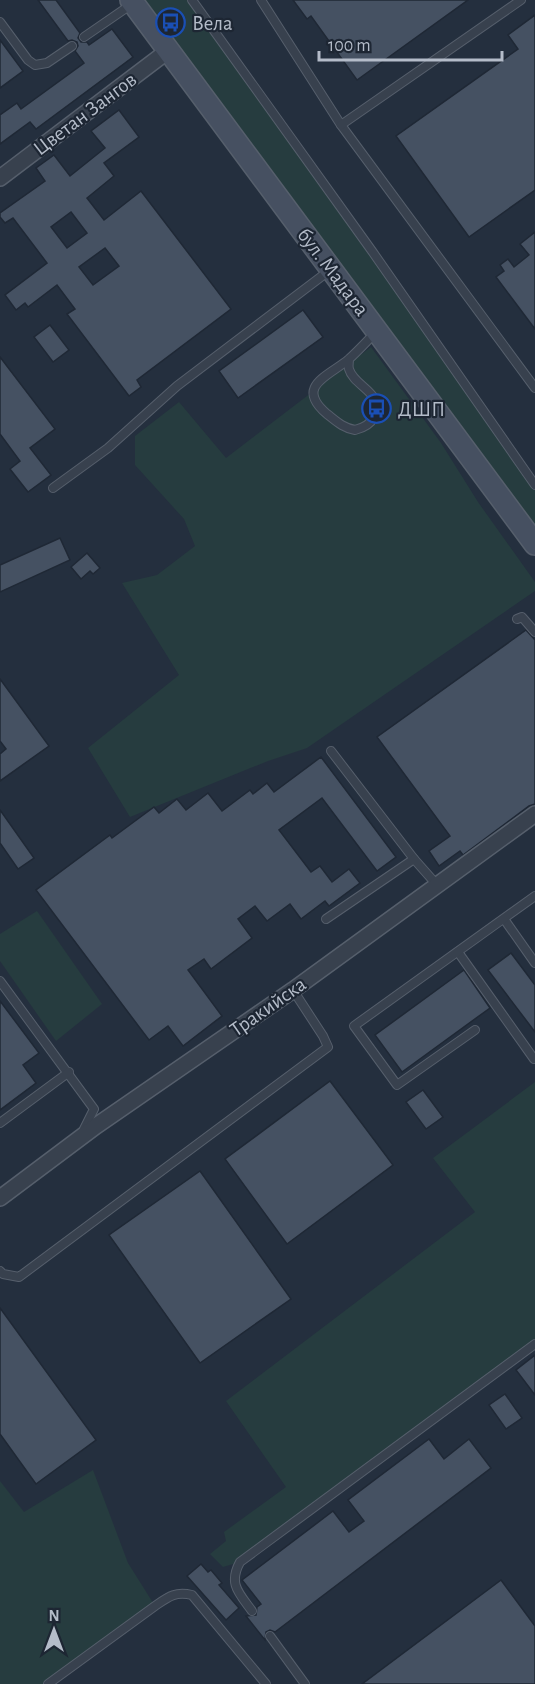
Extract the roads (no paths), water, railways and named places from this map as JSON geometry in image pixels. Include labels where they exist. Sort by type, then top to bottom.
[{"type":"main road","name":"бул. Мадара","points":[[132,1],[535,544]]},
{"type":"street","name":"Цветан Зангов","points":[[0,178],[169,50]]},
{"type":"street","name":"Тракийска","points":[[0,1198],[152,1086],[293,990],[535,814]]},
{"type":"lane","points":[[192,0],[365,241],[535,485]]},
{"type":"lane","points":[[261,0],[341,125],[535,388]]},
{"type":"lane","points":[[341,125],[521,0]]},
{"type":"lane","points":[[84,38],[132,1]]},
{"type":"lane","points":[[0,22],[28,60],[35,65],[47,63],[72,46]]},
{"type":"lane","points":[[53,488],[108,448],[177,386],[331,269]]},
{"type":"lane","points":[[349,359],[349,370],[356,380],[372,393],[376,403],[376,413],[370,423],[355,430],[340,425],[316,403],[313,394],[318,381],[349,359],[377,331]]},
{"type":"lane","points":[[517,619],[522,617],[534,633]]},
{"type":"lane","points":[[331,751],[414,859],[438,885]]},
{"type":"lane","points":[[326,919],[414,859]]},
{"type":"lane","points":[[475,1030],[397,1085],[354,1026],[535,896]]},
{"type":"lane","points":[[504,919],[535,963]]},
{"type":"lane","points":[[458,952],[534,1059]]},
{"type":"lane","points":[[0,981],[94,1109],[88,1123],[74,1143]]},
{"type":"lane","points":[[0,1271],[3,1274],[19,1276],[328,1047],[293,990]]},
{"type":"lane","points":[[0,1123],[69,1072]]},
{"type":"lane","points":[[252,1611],[234,1582],[235,1572],[240,1563],[535,1344]]},
{"type":"lane","points":[[48,1684],[154,1606],[172,1595],[182,1593],[192,1595],[266,1684]]},
{"type":"lane","points":[[270,1636],[305,1684]]},
{"type":"place","name":"Вела","points":[[171,23]]},
{"type":"place","name":"ДШП","points":[[377,409]]}]
